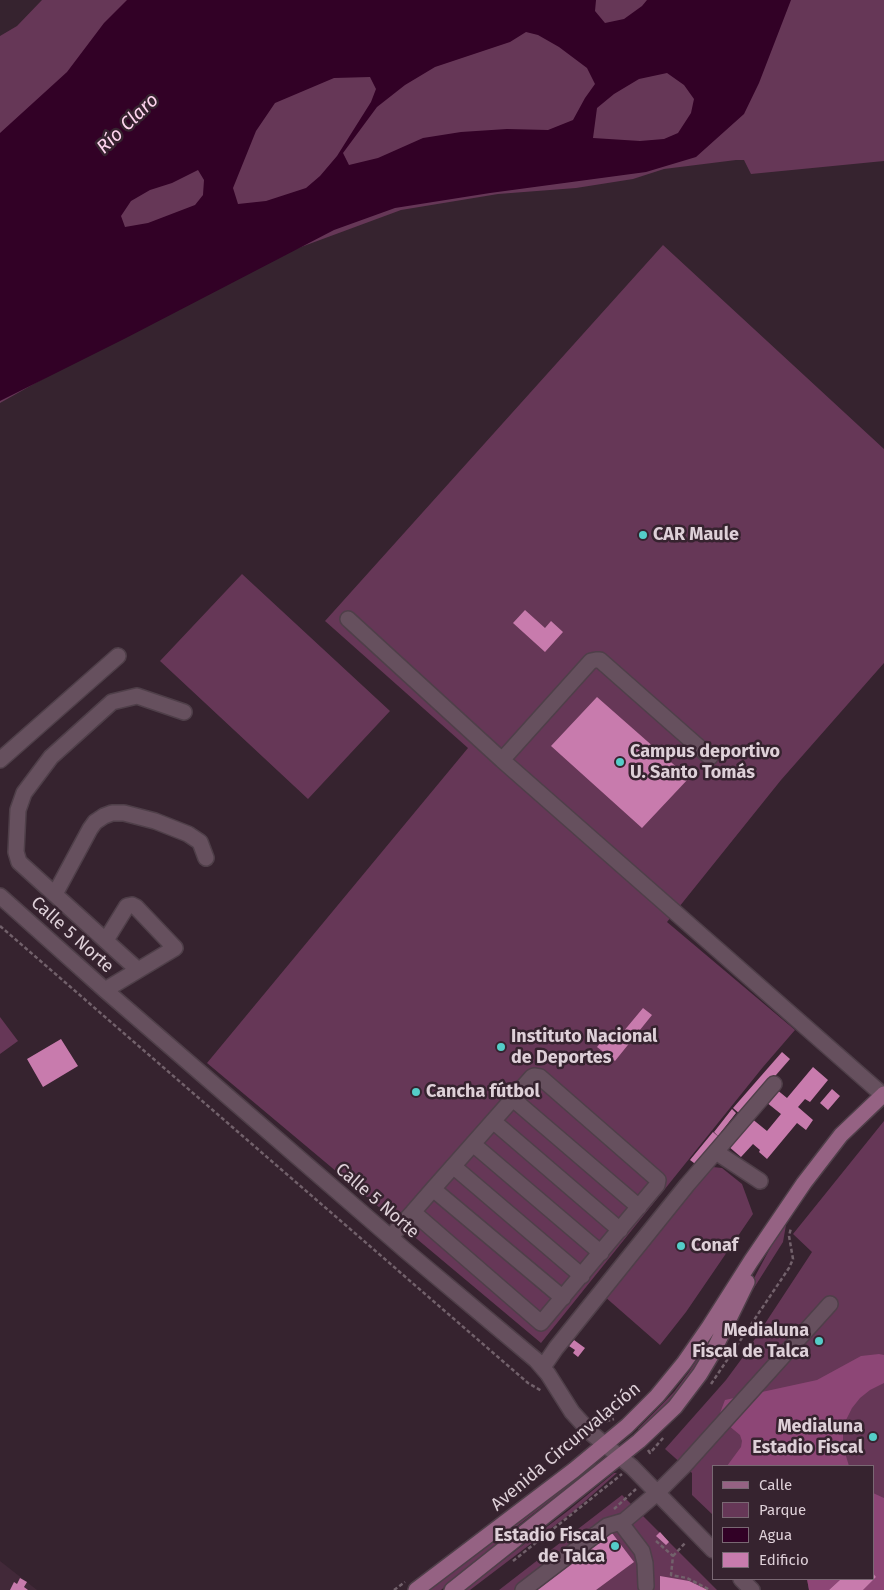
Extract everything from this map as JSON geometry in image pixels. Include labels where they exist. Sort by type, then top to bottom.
[{"type":"main road","name":"Avenida Circunvalación","points":[[416,1590],[574,1470],[627,1426],[668,1384],[709,1327],[821,1159],[841,1135],[884,1094]]},
{"type":"main road","name":"Avenida Circunvalación","points":[[452,1590],[639,1441],[675,1407],[700,1374],[712,1354],[768,1237]]},
{"type":"street","points":[[348,619],[502,760],[884,1094]]},
{"type":"street","points":[[0,760],[118,656]]},
{"type":"street","points":[[502,760],[591,660],[600,660],[710,757]]},
{"type":"street","points":[[138,970],[19,862],[16,852],[18,810],[24,793],[51,757],[112,702],[137,696],[184,712]]},
{"type":"street","points":[[55,894],[90,829],[100,819],[112,814],[124,813],[155,821],[188,834],[200,842],[206,858]]},
{"type":"street","name":"Calle 5 Norte","points":[[0,896],[105,990],[543,1368],[572,1412],[591,1433],[632,1467],[712,1549]]},
{"type":"street","points":[[105,990],[175,948],[136,907],[127,906],[106,940]]},
{"type":"street","points":[[390,1237],[412,1212],[433,1189],[453,1166],[473,1144],[493,1121],[532,1078],[538,1076],[657,1178],[657,1185],[544,1322],[540,1323],[412,1212]]},
{"type":"street","points":[[543,1368],[572,1327],[774,1084]]},
{"type":"street","points":[[513,1099],[639,1207]]},
{"type":"street","points":[[493,1121],[620,1230]]},
{"type":"street","points":[[473,1144],[601,1253]]},
{"type":"street","points":[[716,1152],[760,1181]]},
{"type":"street","points":[[453,1166],[582,1276]]},
{"type":"street","points":[[433,1189],[563,1298]]},
{"type":"street","points":[[523,1590],[607,1526],[624,1520],[657,1493],[684,1466],[830,1304]]},
{"type":"street","points":[[620,1522],[642,1551],[645,1563],[646,1586]]},
{"type":"street","points":[[742,1580],[752,1590]]},
{"type":"path","points":[[0,926],[520,1376],[545,1393]]},
{"type":"path","points":[[791,1227],[790,1236],[793,1259]]},
{"type":"path","points":[[571,1430],[580,1445]]},
{"type":"path","points":[[508,1564],[650,1453]]},
{"type":"path","points":[[689,1539],[673,1556],[671,1575],[687,1578],[710,1590]]},
{"type":"path","points":[[656,1541],[673,1556]]},
{"type":"shaded area","points":[[884,1355],[884,1383],[860,1398],[846,1420],[843,1446],[849,1465],[728,1465],[741,1447],[742,1441],[740,1435],[722,1420],[720,1413],[725,1400],[817,1380],[861,1356]]},
{"type":"shaded area","points":[[874,1493],[884,1498],[884,1590],[863,1590],[876,1577],[874,1574]]},
{"type":"shaded area","points":[[0,1561],[37,1590],[0,1590]]},
{"type":"shaded area","points":[[807,1580],[840,1580],[829,1590],[809,1590]]},
{"type":"green space","points":[[42,0],[884,0],[884,161],[751,174],[744,160],[736,160],[664,169],[633,179],[576,188],[498,194],[401,210],[301,247],[190,296],[0,403],[0,36],[17,26]]},
{"type":"green space","points":[[663,245],[884,449],[884,663],[781,780],[667,922],[795,1030],[763,1067],[541,1343],[207,1063],[468,748],[325,621]]},
{"type":"green space","points":[[242,574],[390,711],[308,799],[160,661]]},
{"type":"green space","points":[[0,1017],[18,1041],[0,1054]]},
{"type":"green space","name":"Medialuna Fiscal de Talca","points":[[884,1121],[884,1590],[809,1590],[807,1580],[874,1580],[874,1465],[712,1465],[712,1514],[692,1495],[692,1473],[665,1449],[726,1380],[812,1252],[793,1234]]},
{"type":"green space","points":[[709,1168],[722,1168],[742,1184],[753,1214],[686,1312],[660,1345],[604,1296]]},
{"type":"green space","points":[[783,1224],[786,1225],[783,1242],[747,1299],[744,1297]]},
{"type":"green space","points":[[719,1325],[707,1352],[677,1394],[640,1431],[638,1429],[674,1392],[689,1372]]},
{"type":"green space","points":[[594,1462],[596,1463],[595,1466],[512,1530],[441,1590],[427,1590]]},
{"type":"green space","points":[[614,1473],[617,1473],[574,1511],[470,1590],[464,1590],[569,1510]]},
{"type":"green space","name":"Estadio Fiscal de Talca","points":[[622,1495],[717,1590],[499,1590]]},
{"type":"water","name":"Río Claro","points":[[127,0],[596,0],[595,11],[605,23],[624,19],[647,0],[791,0],[759,83],[744,114],[696,157],[646,172],[395,208],[334,230],[0,401],[0,133],[67,72],[104,23]],"holes":[[[526,32],[538,35],[559,47],[587,68],[595,84],[573,120],[548,130],[507,129],[461,132],[423,138],[378,158],[349,165],[343,153],[377,107],[405,85],[435,67],[510,42]],[[667,73],[684,85],[694,99],[691,113],[678,133],[664,139],[640,141],[593,138],[597,108],[614,94],[639,79]],[[370,77],[376,89],[371,102],[337,156],[320,176],[306,188],[266,201],[238,204],[233,188],[256,131],[275,103],[334,78]],[[198,170],[204,180],[203,195],[195,205],[148,223],[125,227],[121,216],[131,201],[150,190],[172,183]]]},
{"type":"building","points":[[525,610],[545,628],[551,621],[563,632],[545,652],[513,623]]},
{"type":"building","name":"Campus deportivo U. Santo Tomás","points":[[597,697],[689,778],[642,828],[551,746]]},
{"type":"building","points":[[643,1008],[652,1015],[615,1061],[597,1047],[610,1031],[618,1038]]},
{"type":"building","points":[[61,1039],[78,1066],[43,1087],[27,1059]]},
{"type":"building","points":[[782,1052],[790,1059],[741,1115],[733,1108]]},
{"type":"building","points":[[813,1067],[828,1080],[810,1102],[805,1099],[798,1107],[813,1120],[806,1130],[797,1123],[767,1159],[753,1144],[741,1157],[728,1146],[751,1118],[767,1131],[781,1114],[766,1102],[776,1089],[787,1098]]},
{"type":"building","points":[[832,1089],[840,1096],[828,1110],[820,1103]]},
{"type":"building","points":[[732,1109],[736,1113],[718,1136],[714,1132]]},
{"type":"building","points":[[713,1132],[720,1138],[698,1166],[690,1160]]},
{"type":"building","points":[[411,1223],[418,1228],[412,1235],[405,1230]]},
{"type":"building","points":[[574,1340],[585,1348],[578,1357],[573,1353],[575,1350],[569,1346]]},
{"type":"building","points":[[660,1532],[669,1542],[666,1545],[656,1536]]},
{"type":"building","name":"Estadio Fiscal de Talca","points":[[612,1533],[634,1562],[596,1590],[537,1590]]},
{"type":"building","points":[[660,1576],[689,1581],[708,1590],[660,1590]]},
{"type":"building","points":[[20,1578],[27,1582],[24,1587],[28,1590],[10,1590],[14,1582],[17,1584]]},
{"type":"building","points":[[840,1580],[873,1580],[863,1590],[829,1590]]},
{"type":"place","name":"CAR Maule","points":[[643,535]]},
{"type":"place","name":"Campus deportivo U. Santo Tomás","points":[[620,762]]},
{"type":"place","name":"Instituto Nacional de Deportes","points":[[501,1047]]},
{"type":"place","name":"Cancha fútbol","points":[[416,1092]]},
{"type":"place","name":"Conaf","points":[[681,1246]]},
{"type":"place","name":"Medialuna Fiscal de Talca","points":[[819,1341]]},
{"type":"place","name":"Medialuna Estadio Fiscal","points":[[873,1437]]},
{"type":"place","name":"Estadio Fiscal de Talca","points":[[615,1546]]}]
